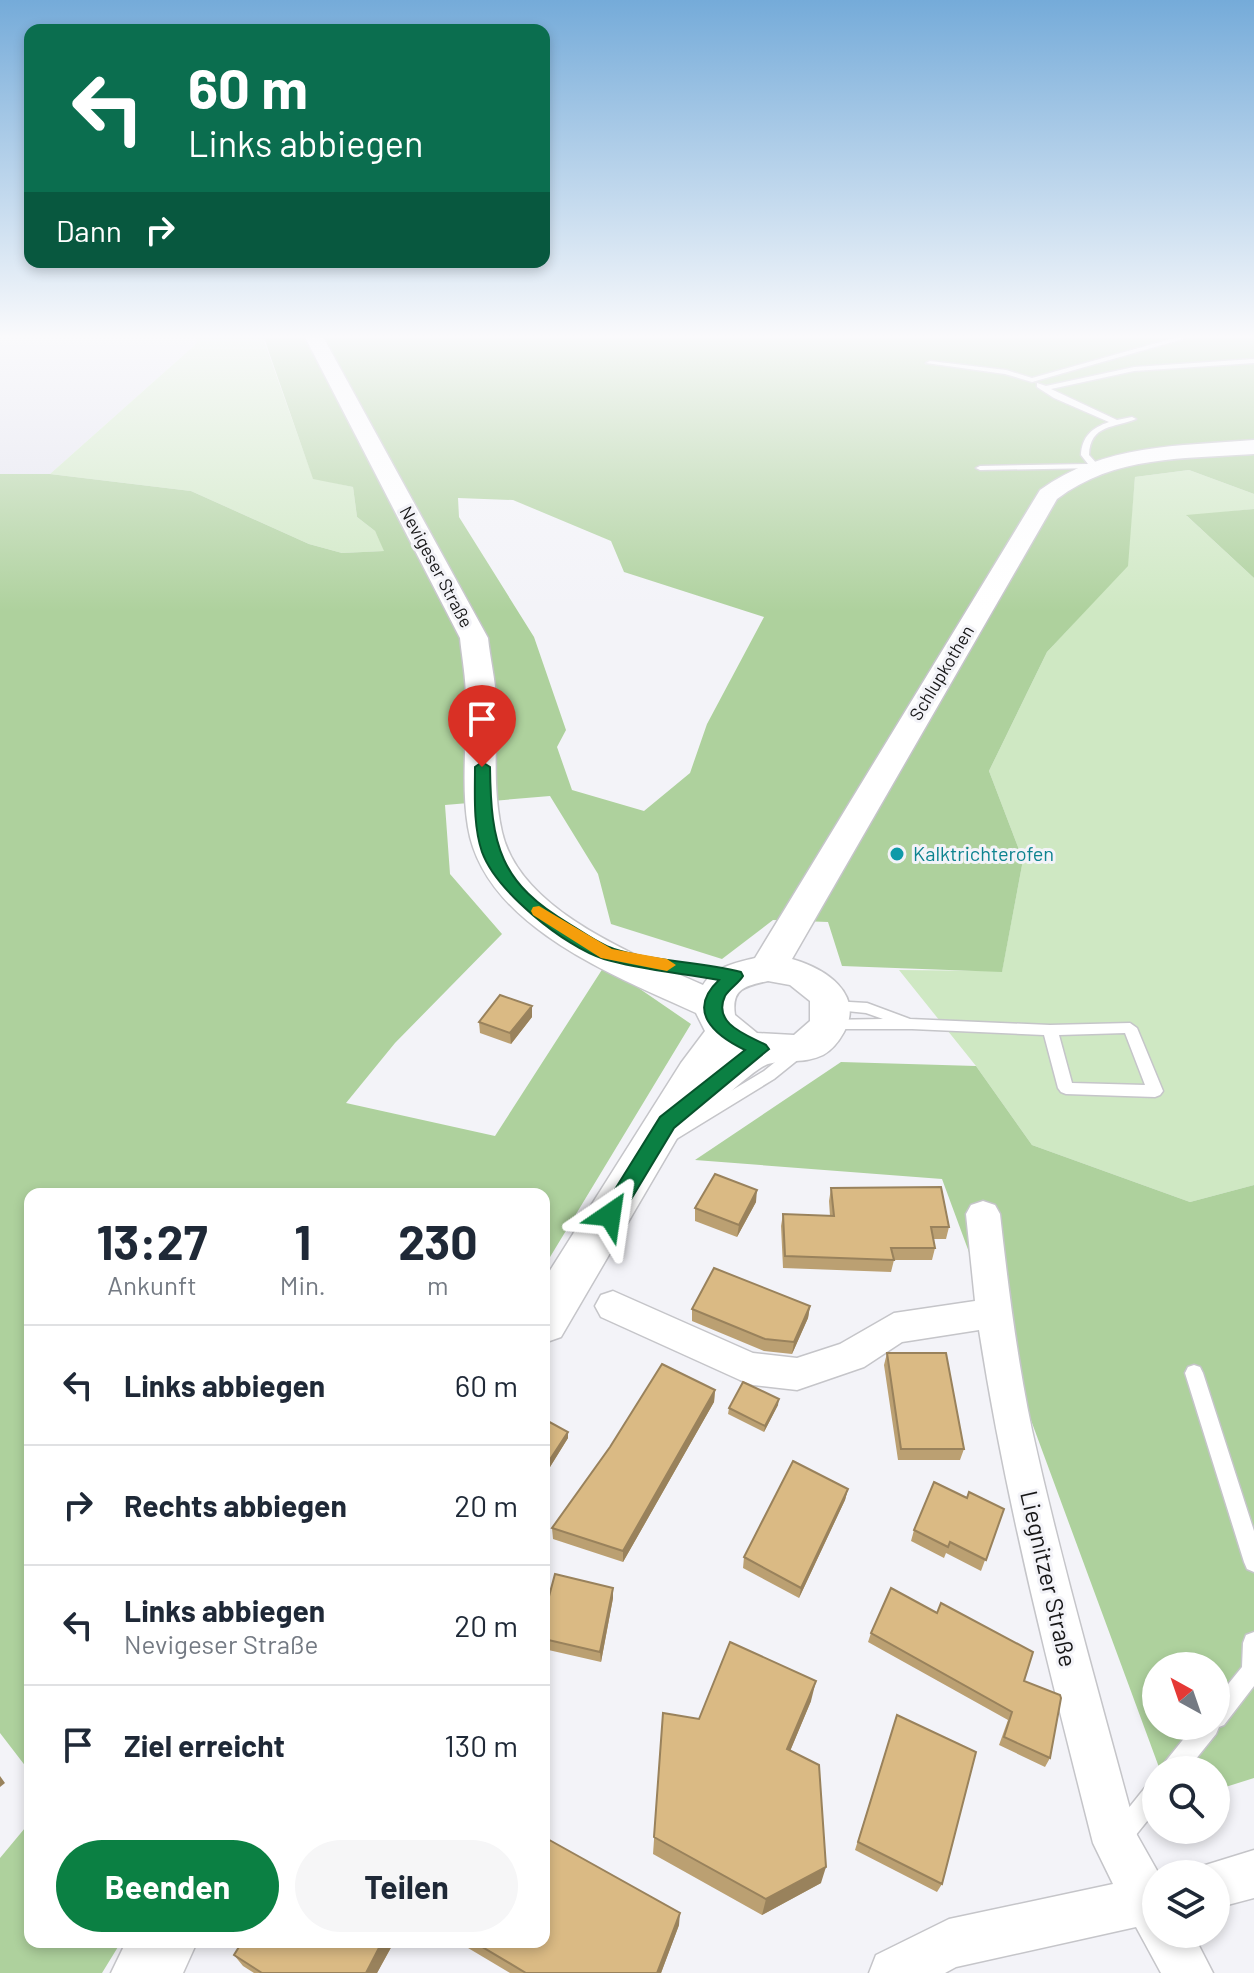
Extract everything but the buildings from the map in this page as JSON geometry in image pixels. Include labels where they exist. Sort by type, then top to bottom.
[{"type":"main road","name":"Nevigeser Straße","points":[[362,427],[474,638],[481,694],[483,815],[490,852],[501,873],[518,894],[554,922],[631,962],[740,997]]},
{"type":"main road","name":"Schlupkothen","points":[[740,997],[800,957],[810,900],[1048,495],[1064,480],[1095,466],[1153,456],[1254,447]]},
{"type":"main road","points":[[550,1312],[740,997],[816,983],[822,1026],[781,1051],[740,997]]},
{"type":"main road","points":[[145,1973],[160,1948]]},
{"type":"street","name":"Liegnitzer Straße","points":[[983,1214],[994,1313],[1013,1428],[1045,1569],[1116,1843],[1142,1888]]},
{"type":"street","points":[[613,1306],[753,1369],[797,1374],[851,1356],[894,1328],[994,1313]]},
{"type":"street","points":[[1230,1880],[1254,1874]]},
{"type":"street","points":[[894,1973],[949,1944],[1142,1915]]},
{"type":"street","name":"Liegnitzer Straße","points":[[1175,1948],[1188,1973]]},
{"type":"lane","points":[[1095,466],[1085,455],[1085,444],[1101,427]]},
{"type":"lane","name":"Schlupkothen","points":[[980,468],[1095,466]]},
{"type":"lane","points":[[660,1134],[769,1075],[822,1026],[912,1024],[1050,1030],[1130,1028],[1155,1091],[1066,1088],[1050,1030]]},
{"type":"lane","points":[[1194,1373],[1254,1562]]},
{"type":"lane","points":[[1230,1699],[1252,1671],[1254,1643]]},
{"type":"lane","points":[[1184,1756],[1197,1740]]},
{"type":"lane","points":[[1116,1843],[1142,1810]]},
{"type":"shaded area","points":[[0,427],[103,427],[50,474],[0,474]]},
{"type":"green space","points":[[103,427],[295,427],[313,478],[353,487],[357,517],[375,531],[385,551],[342,553],[309,544],[191,491],[50,474]]},
{"type":"green space","points":[[295,427],[1254,427],[1254,494],[1189,470],[1135,477],[1128,566],[1047,652],[989,771],[1023,860],[1002,972],[842,966],[828,922],[773,920],[722,959],[611,924],[598,874],[550,796],[445,805],[450,874],[502,934],[395,1043],[346,1103],[495,1136],[605,965],[691,1024],[550,1257],[550,1188],[24,1188],[24,1764],[0,1733],[0,474],[50,474],[191,491],[309,544],[342,553],[384,551],[375,531],[357,517],[353,487],[313,479]],"holes":[[[458,498],[513,500],[611,541],[624,572],[764,617],[707,724],[690,773],[644,811],[572,790],[557,747],[566,730],[534,637],[459,517]]]},
{"type":"green space","points":[[1189,470],[1254,494],[1254,509],[1187,516],[1254,578],[1254,1185],[1190,1202],[1032,1145],[976,1066],[899,970],[1002,971],[1023,860],[989,771],[1047,652],[1127,566],[1135,477]]},
{"type":"green space","points":[[1254,509],[1254,578],[1186,515]]},
{"type":"green space","points":[[841,1062],[976,1066],[1032,1145],[1190,1202],[1254,1185],[1254,1778],[1230,1786],[1230,1756],[1155,1756],[1149,1740],[1230,1740],[1230,1652],[1142,1652],[1142,1721],[942,1179],[695,1160]]},
{"type":"green space","points":[[24,1829],[24,1948],[117,1948],[102,1973],[0,1973],[0,1858]]},
{"type":"slow traffic","points":[[539,911],[607,954],[667,965]]},
{"type":"place","name":"Kalktrichterofen","points":[[897,854]]},
{"type":"route","points":[[482,767],[483,815],[490,852],[501,873],[518,894],[554,922],[607,954],[734,976],[716,993],[714,1014],[718,1024],[735,1040],[759,1049],[667,1122],[610,1215]]}]
